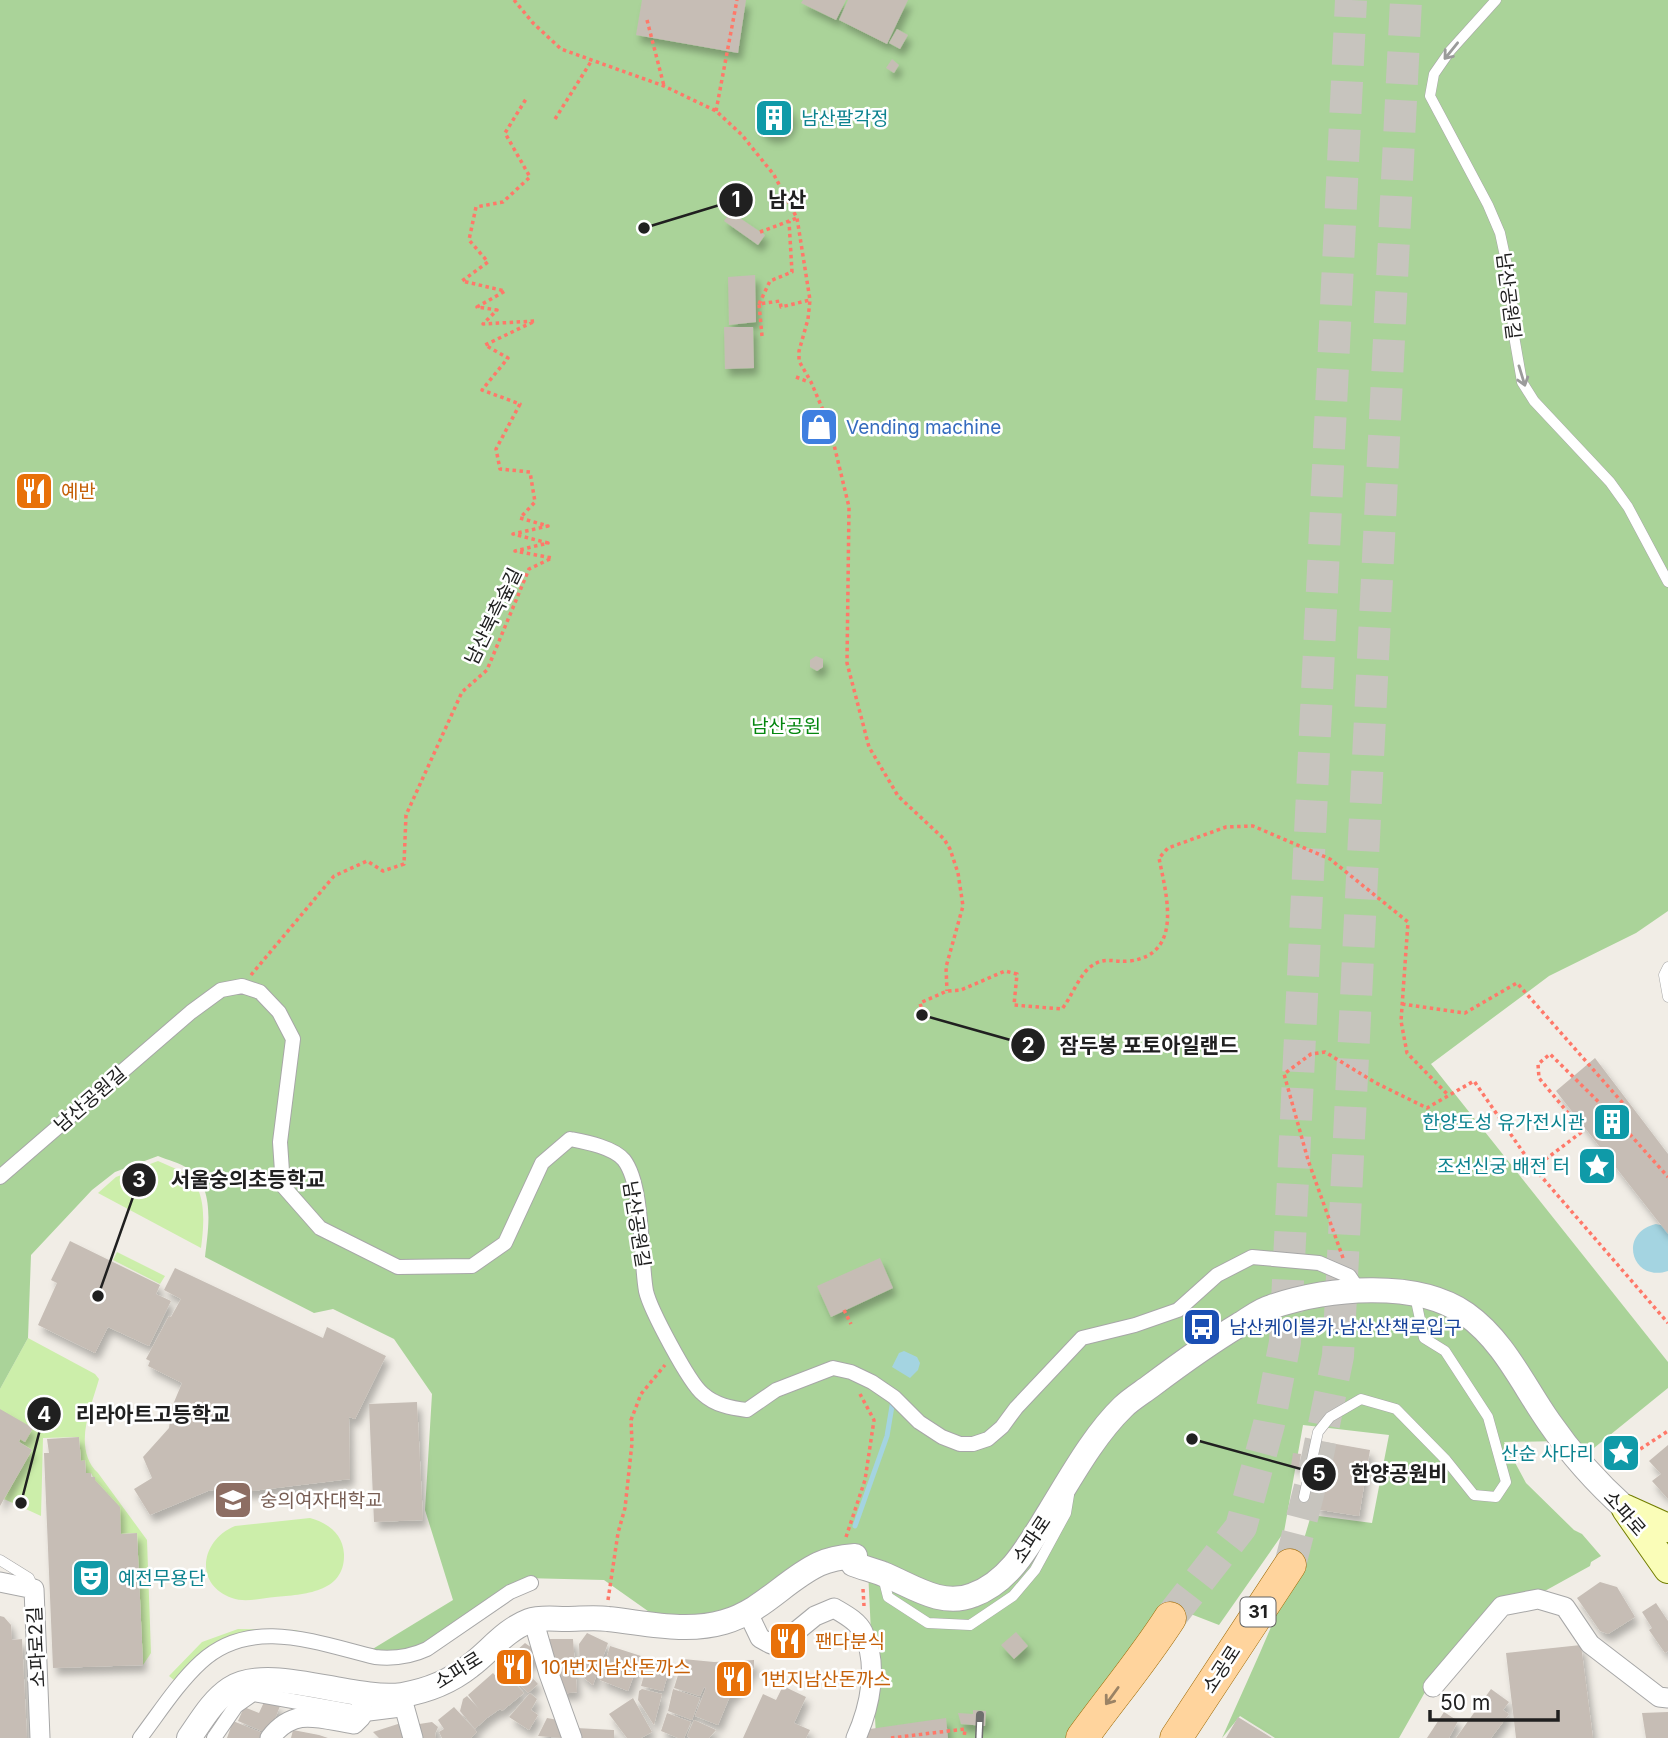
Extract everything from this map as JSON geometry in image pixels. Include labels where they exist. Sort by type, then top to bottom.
[{"type":"main road","points":[[1626,1509],[1668,1528]]},
{"type":"main road","name":"소파로","points":[[1626,1509],[1668,1569]]},
{"type":"main road","name":"소공로","points":[[1176,1738],[1290,1565]]},
{"type":"main road","points":[[1082,1738],[1145,1656],[1170,1618]]},
{"type":"street","name":"남산공원길","points":[[0,1177],[191,1012],[221,990],[242,986],[260,992],[279,1012],[293,1039],[280,1142],[283,1186],[320,1228],[398,1267],[472,1266],[505,1243],[542,1163],[570,1139],[598,1145],[623,1159],[634,1184],[647,1294],[675,1352],[687,1375],[703,1395],[727,1408],[747,1410],[776,1390],[833,1368],[851,1372],[883,1389],[919,1422],[942,1437],[960,1444],[973,1444],[988,1439],[1002,1427],[1016,1408],[1082,1338],[1135,1325],[1178,1310],[1216,1275],[1252,1257],[1319,1263],[1354,1283]]},
{"type":"street","name":"소파로","points":[[846,1561],[882,1573],[928,1595],[947,1598],[971,1596],[991,1586],[1017,1563],[1072,1475],[1122,1407],[1269,1307],[1331,1293],[1354,1283],[1445,1301],[1487,1330],[1550,1425],[1595,1480],[1626,1509]]},
{"type":"street","points":[[572,1738],[533,1619],[606,1618],[672,1628],[723,1623],[748,1613],[818,1565],[846,1561]]},
{"type":"street","name":"소파로2길","points":[[0,1582],[34,1590],[40,1738]]},
{"type":"street","points":[[140,1738],[199,1663],[234,1641],[251,1636],[290,1637],[375,1657],[414,1655],[427,1649],[510,1592],[531,1583]]},
{"type":"street","points":[[1433,1687],[1502,1606],[1538,1599],[1566,1607],[1590,1644],[1659,1697],[1668,1698]]},
{"type":"street","points":[[748,1613],[760,1638],[771,1644],[782,1643],[815,1616],[834,1608],[848,1616],[862,1630],[872,1677],[866,1716],[856,1738]]},
{"type":"street","name":"소파로","points":[[189,1738],[214,1703],[230,1689],[247,1681],[267,1679],[403,1702],[460,1673],[519,1625],[533,1619]]},
{"type":"street","points":[[214,1738],[236,1706],[253,1693],[365,1714],[403,1702],[413,1738]]},
{"type":"street","points":[[270,1738],[280,1726],[291,1719],[306,1716],[354,1724],[361,1717],[362,1693]]},
{"type":"lane","name":"남산공원길","points":[[1496,0],[1450,51],[1434,74],[1430,96],[1500,233],[1511,284],[1513,330],[1522,382],[1549,418],[1610,482],[1628,507],[1668,582]]},
{"type":"lane","points":[[1668,967],[1664,975],[1668,997]]},
{"type":"lane","points":[[1304,1497],[1318,1432],[1330,1417],[1361,1399],[1396,1409],[1446,1460],[1474,1495],[1496,1497],[1506,1482],[1488,1418],[1445,1351],[1424,1338],[1414,1294]]},
{"type":"lane","points":[[0,1560],[29,1578],[34,1590]]},
{"type":"path","points":[[513,0],[561,49],[664,86],[716,111],[742,135],[774,175],[797,218],[810,300],[808,319],[796,362],[811,382],[829,424],[849,507],[847,663],[869,747],[898,796],[943,839],[950,849],[958,873],[963,906],[946,968],[947,991]]},
{"type":"path","points":[[716,111],[737,0]]},
{"type":"path","points":[[647,20],[664,86]]},
{"type":"path","points":[[555,120],[592,60]]},
{"type":"path","name":"남산북측숲길","points":[[242,986],[334,876],[367,861],[383,871],[404,864],[406,815],[462,692],[487,670],[528,569],[552,558],[515,551],[548,543],[513,534],[548,526],[520,518],[535,502],[530,472],[500,469],[496,449],[520,404],[482,390],[508,358],[485,345],[535,321],[483,324],[497,310],[477,307],[505,291],[462,281],[488,262],[469,240],[476,208],[503,202],[530,177],[505,132],[526,99]]},
{"type":"path","points":[[760,232],[797,218]]},
{"type":"path","points":[[762,335],[759,304],[770,281],[792,272],[789,221]]},
{"type":"path","points":[[759,304],[780,301],[781,307],[810,300]]},
{"type":"path","points":[[796,377],[811,382]]},
{"type":"path","points":[[923,1014],[920,1003],[947,991],[961,990],[1005,971],[1017,974],[1014,1005],[1062,1009],[1087,969],[1109,958],[1127,961],[1158,949],[1166,933],[1168,906],[1159,858],[1168,848],[1226,827],[1253,826],[1330,859],[1408,922],[1401,1021],[1407,1053],[1449,1096]]},
{"type":"path","points":[[1402,1004],[1465,1013],[1517,983],[1628,1109],[1618,1121]]},
{"type":"path","points":[[1354,1283],[1308,1160],[1284,1074],[1311,1054],[1325,1052],[1376,1083],[1427,1108],[1474,1081],[1534,1168],[1668,1323]]},
{"type":"path","points":[[1534,1168],[1583,1131],[1539,1078],[1538,1064],[1550,1054],[1618,1121],[1668,1177]]},
{"type":"path","points":[[844,1310],[851,1324]]},
{"type":"path","points":[[606,1618],[618,1533],[625,1508],[632,1443],[631,1420],[641,1394],[675,1352]]},
{"type":"path","points":[[860,1394],[874,1420],[865,1480],[846,1561],[863,1583],[866,1619],[862,1630]]},
{"type":"path","points":[[1608,1470],[1668,1431]]},
{"type":"path","points":[[891,1738],[965,1730],[964,1738]]},
{"type":"green space","name":"남산공원","points":[[0,0],[1668,0],[1668,911],[1636,933],[1549,976],[1431,1064],[1668,1362],[1668,1388],[1589,1452],[1562,1441],[1504,1442],[1526,1483],[1574,1530],[1582,1534],[1601,1556],[1591,1562],[1590,1566],[1543,1592],[1503,1599],[1429,1685],[1399,1738],[1275,1738],[1240,1716],[1222,1738],[1282,1600],[1311,1515],[1372,1523],[1389,1435],[1303,1425],[1284,1532],[1219,1625],[1170,1606],[1073,1738],[876,1738],[868,1570],[855,1556],[756,1609],[672,1628],[604,1580],[524,1578],[424,1643],[401,1652],[371,1650],[453,1600],[425,1510],[432,1394],[394,1339],[333,1309],[314,1313],[205,1257],[207,1198],[198,1177],[178,1163],[158,1156],[115,1172],[92,1190],[31,1255],[28,1338],[0,1389]]},
{"type":"green space","points":[[158,1161],[184,1173],[197,1188],[203,1207],[201,1248],[98,1193],[116,1177]]},
{"type":"green space","points":[[117,1252],[165,1276],[160,1284],[113,1260]]},
{"type":"green space","points":[[28,1338],[95,1374],[99,1379],[88,1415],[86,1452],[90,1463],[147,1540],[151,1653],[143,1665],[137,1533],[121,1534],[91,1473],[86,1473],[85,1461],[81,1461],[79,1437],[43,1438],[41,1516],[4,1499],[32,1450],[19,1442],[20,1439],[0,1409],[0,1389]]},
{"type":"green space","points":[[310,1518],[333,1530],[343,1547],[343,1567],[338,1577],[330,1584],[298,1595],[242,1600],[232,1598],[211,1583],[206,1562],[215,1541],[224,1533],[235,1526]]},
{"type":"green space","points":[[238,1629],[295,1630],[371,1650],[401,1652],[377,1654],[243,1634],[179,1684],[169,1676],[202,1642]]},
{"type":"water","points":[[1656,1224],[1668,1227],[1668,1271],[1656,1273],[1645,1270],[1638,1264],[1633,1246],[1636,1237],[1644,1229]]},
{"type":"water","points":[[904,1351],[917,1357],[920,1363],[918,1370],[910,1378],[892,1367],[899,1353]]},
{"type":"building","points":[[642,0],[746,0],[738,53],[636,35]]},
{"type":"building","points":[[803,0],[846,0],[836,20],[801,3]]},
{"type":"building","points":[[848,0],[908,0],[887,44],[839,20]]},
{"type":"building","points":[[897,29],[908,35],[900,49],[889,43]]},
{"type":"building","points":[[892,59],[899,65],[894,73],[886,68]]},
{"type":"building","name":"남산팔각정","points":[[774,100],[786,106],[792,118],[786,130],[774,136],[762,130],[756,118],[762,106]]},
{"type":"building","points":[[731,212],[765,235],[758,245],[724,221]]},
{"type":"building","points":[[755,275],[756,322],[729,325],[728,277]]},
{"type":"building","points":[[724,327],[753,327],[754,368],[725,369]]},
{"type":"building","points":[[816,656],[823,659],[823,667],[817,671],[810,667],[810,660]]},
{"type":"building","name":"한양도성 유가전시관","points":[[1595,1058],[1668,1154],[1668,1234],[1556,1091]]},
{"type":"building","points":[[70,1241],[160,1285],[156,1294],[171,1301],[149,1346],[108,1327],[95,1353],[38,1325],[57,1283],[51,1280]]},
{"type":"building","points":[[880,1258],[893,1288],[831,1317],[817,1286]]},
{"type":"building","points":[[175,1268],[323,1338],[327,1327],[386,1356],[355,1419],[349,1417],[350,1479],[244,1492],[242,1485],[208,1491],[150,1515],[134,1489],[152,1478],[143,1457],[169,1428],[172,1407],[182,1383],[148,1366],[150,1361],[146,1359],[181,1299],[164,1290]]},
{"type":"building","points":[[417,1402],[423,1520],[374,1522],[369,1404]]},
{"type":"building","points":[[0,1409],[33,1428],[25,1442],[20,1439],[19,1442],[32,1450],[0,1506]]},
{"type":"building","points":[[79,1437],[81,1461],[85,1460],[86,1473],[95,1477],[120,1507],[121,1534],[137,1533],[143,1665],[53,1668],[44,1453],[49,1453],[47,1439]]},
{"type":"building","points":[[1325,1442],[1370,1450],[1359,1516],[1314,1509]]},
{"type":"building","points":[[1668,1445],[1668,1499],[1652,1481],[1661,1474],[1649,1461]]},
{"type":"building","points":[[1293,1453],[1301,1454],[1299,1467],[1291,1466]]},
{"type":"building","points":[[1600,1582],[1617,1587],[1635,1617],[1608,1634],[1600,1631],[1577,1598]]},
{"type":"building","points":[[1656,1603],[1668,1621],[1668,1651],[1665,1653],[1649,1630],[1652,1628],[1642,1612]]},
{"type":"building","points":[[0,1616],[11,1625],[12,1640],[22,1639],[27,1738],[0,1738]]},
{"type":"building","points":[[1016,1632],[1028,1646],[1014,1659],[1001,1645]]},
{"type":"building","points":[[587,1633],[608,1643],[593,1685],[580,1675],[579,1644]]},
{"type":"building","points":[[548,1639],[573,1639],[577,1692],[560,1694]]},
{"type":"building","name":"101번지남산돈까스","points":[[525,1643],[539,1653],[524,1669],[538,1684],[528,1693],[500,1665]]},
{"type":"building","points":[[1581,1645],[1593,1738],[1516,1738],[1506,1653]]},
{"type":"building","points":[[610,1646],[641,1656],[628,1691],[600,1680]]},
{"type":"building","points":[[658,1658],[671,1663],[663,1691],[641,1686],[648,1660],[656,1662]]},
{"type":"building","points":[[683,1659],[714,1662],[754,1660],[754,1667],[747,1679],[733,1697],[730,1696],[718,1725],[695,1716],[706,1688],[704,1687],[700,1696],[674,1688]]},
{"type":"building","points":[[493,1673],[502,1683],[509,1677],[524,1693],[475,1729],[460,1711],[463,1699],[467,1696],[479,1709],[468,1695]]},
{"type":"building","points":[[783,1686],[806,1697],[794,1723],[810,1730],[806,1738],[743,1738],[763,1694],[776,1700]]},
{"type":"building","points":[[642,1689],[662,1694],[654,1725],[638,1700],[639,1691]]},
{"type":"building","points":[[673,1689],[700,1698],[692,1720],[668,1711]]},
{"type":"building","points":[[1491,1689],[1509,1702],[1503,1710],[1509,1714],[1491,1738],[1456,1738]]},
{"type":"building","points":[[530,1693],[537,1699],[531,1710],[538,1715],[529,1730],[509,1717]]},
{"type":"building","points":[[633,1698],[652,1732],[641,1738],[627,1738],[609,1714]]},
{"type":"building","points":[[265,1700],[280,1706],[269,1734],[238,1721],[244,1707],[259,1713]]},
{"type":"building","points":[[454,1707],[477,1732],[471,1738],[442,1738],[439,1732],[444,1729],[438,1720]]},
{"type":"building","points":[[973,1710],[986,1711],[985,1726],[961,1724],[958,1713],[973,1714]]},
{"type":"building","points":[[1444,1712],[1458,1721],[1449,1738],[1427,1738]]},
{"type":"building","points":[[1668,1712],[1668,1738],[1646,1738],[1642,1713]]},
{"type":"building","points":[[667,1713],[691,1722],[684,1738],[661,1731]]},
{"type":"building","points":[[1238,1717],[1272,1738],[1226,1738]]},
{"type":"building","points":[[547,1718],[558,1720],[563,1738],[538,1736]]},
{"type":"building","points":[[946,1718],[948,1738],[864,1738],[863,1730]]},
{"type":"building","points":[[694,1720],[716,1730],[709,1738],[690,1738],[687,1736]]},
{"type":"building","points":[[233,1721],[265,1734],[264,1738],[227,1738]]},
{"type":"building","points":[[432,1722],[438,1727],[436,1738],[417,1738],[413,1725]]},
{"type":"building","points":[[401,1723],[405,1738],[379,1738],[373,1732]]},
{"type":"building","points":[[576,1728],[614,1730],[614,1738],[577,1738]]},
{"type":"building","points":[[293,1730],[319,1735],[328,1738],[291,1738]]},
{"type":"waterway","points":[[855,1526],[887,1436],[893,1400]]},
{"type":"tunnel","points":[[1170,1618],[1241,1527],[1269,1424],[1285,1342],[1351,0]]},
{"type":"tunnel","points":[[1290,1565],[1317,1459],[1338,1356],[1406,0]]},
{"type":"railway","points":[[979,1738],[980,1715]]},
{"type":"place","name":"남산팔각정","points":[[774,118]]},
{"type":"place","name":"남산","points":[[644,228]]},
{"type":"place","name":"Vending machine","points":[[819,427]]},
{"type":"place","name":"예반","points":[[34,491]]},
{"type":"place","name":"잠두봉 포토아일랜드","points":[[922,1015]]},
{"type":"place","name":"한양도성 유가전시관","points":[[1612,1122]]},
{"type":"place","name":"조선신궁 배전 터","points":[[1597,1166]]},
{"type":"place","name":"서울숭의초등학교","points":[[98,1296]]},
{"type":"place","name":"남산케이블카.남산산책로입구","points":[[1202,1327]]},
{"type":"place","name":"한양공원비","points":[[1192,1439]]},
{"type":"place","name":"산순 사다리","points":[[1621,1453]]},
{"type":"place","name":"숭의여자대학교","points":[[233,1500]]},
{"type":"place","name":"리라아트고등학교","points":[[21,1503]]},
{"type":"place","name":"예전무용단","points":[[91,1578]]},
{"type":"place","name":"팬다분식","points":[[788,1641]]},
{"type":"place","name":"101번지남산돈까스","points":[[514,1667]]},
{"type":"place","name":"1번지남산돈까스","points":[[734,1679]]}]
